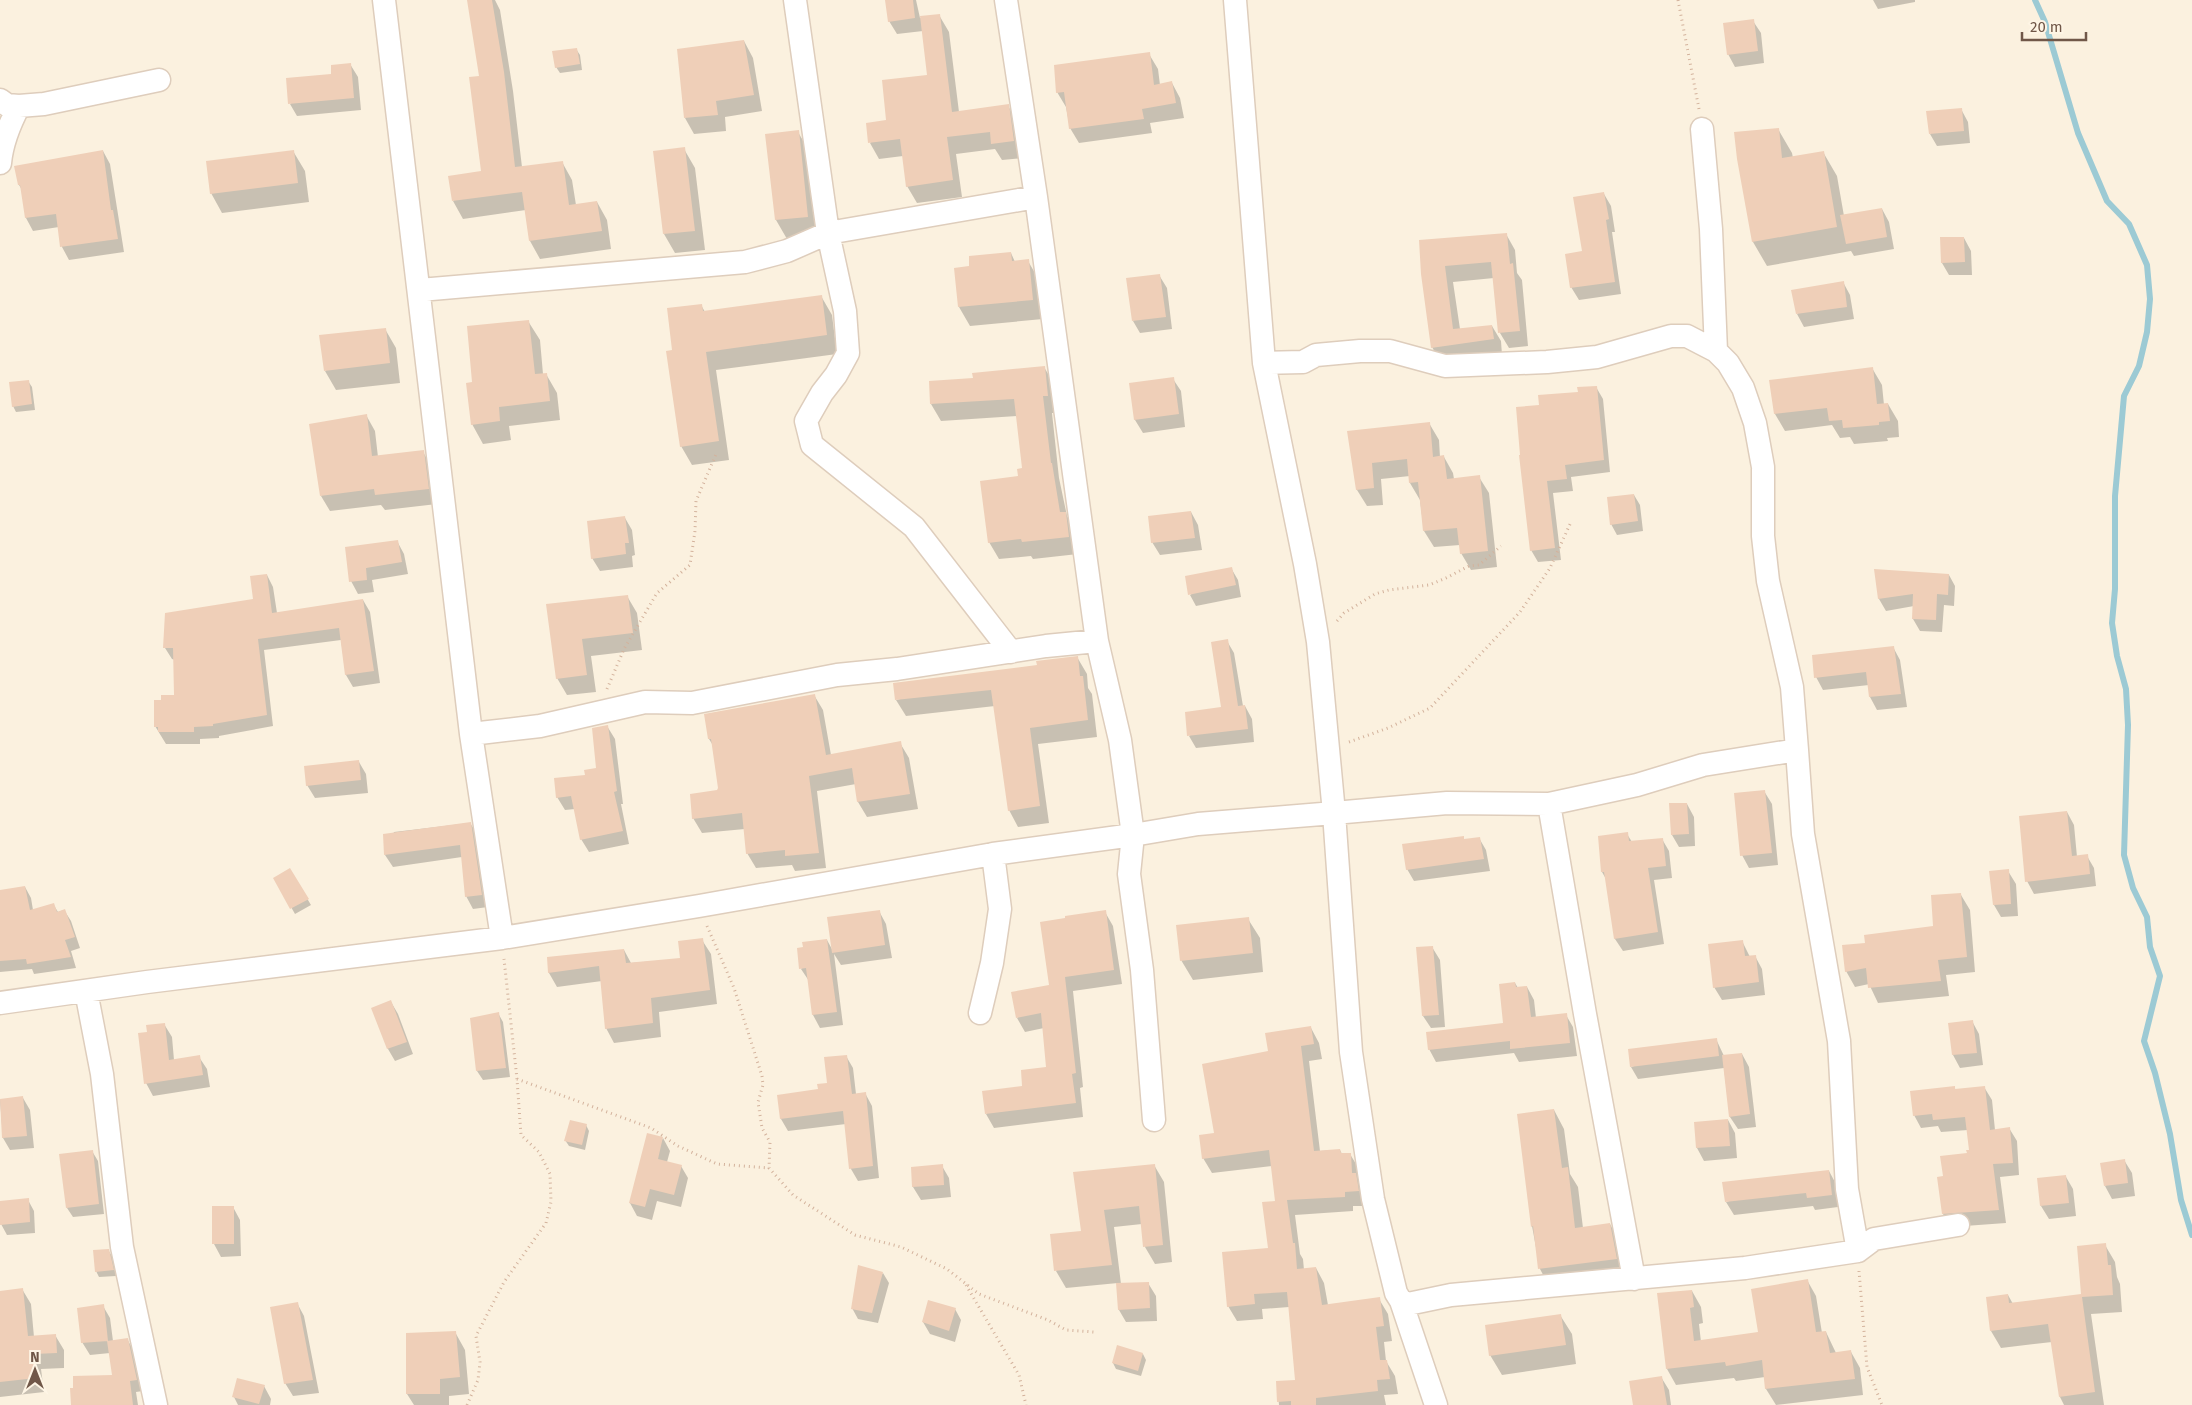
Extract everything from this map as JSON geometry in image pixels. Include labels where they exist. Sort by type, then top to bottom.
[{"type":"street","points":[[384,0],[420,290],[471,734],[502,938]]},
{"type":"street","points":[[796,0],[828,233],[846,311],[848,353],[806,421],[812,445],[914,527],[1010,652]]},
{"type":"street","points":[[1006,0],[1036,197],[1097,641],[1120,740],[1133,835],[1129,874],[1142,970],[1154,1120]]},
{"type":"street","points":[[1235,0],[1264,363],[1305,564],[1318,642],[1329,748],[1351,1052],[1373,1199],[1396,1294],[1401,1301],[1436,1405]]},
{"type":"street","points":[[0,163],[1,150],[9,126],[9,103],[44,104],[159,80]]},
{"type":"street","points":[[1702,129],[1711,229],[1716,351]]},
{"type":"street","points":[[420,290],[745,262],[787,250],[828,233],[1036,197]]},
{"type":"street","points":[[1264,363],[1303,362],[1316,355],[1360,351],[1390,351],[1445,366],[1547,362],[1597,357],[1671,336],[1686,336],[1716,351],[1728,363],[1743,388],[1755,423],[1763,467],[1763,536],[1768,581],[1792,687],[1804,834],[1838,1041],[1847,1189],[1858,1251]]},
{"type":"street","points":[[471,734],[540,726],[645,702],[692,703],[837,675],[897,669],[1097,641]]},
{"type":"street","points":[[0,1003],[502,938],[699,906],[993,854],[1198,824],[1447,803],[1549,804],[1637,785],[1703,765],[1798,750]]},
{"type":"street","points":[[1549,804],[1585,1014],[1634,1279]]},
{"type":"street","points":[[980,1012],[992,963],[1000,909],[993,854]]},
{"type":"street","points":[[86,991],[102,1074],[122,1247],[156,1405]]},
{"type":"street","points":[[1401,1301],[1408,1304],[1451,1295],[1745,1268],[1858,1251],[1874,1239],[1958,1225]]},
{"type":"path","points":[[1678,0],[1702,129]]},
{"type":"path","points":[[596,712],[624,649],[657,593],[690,565],[695,532],[696,501],[717,452]]},
{"type":"path","points":[[1329,748],[1388,728],[1430,708],[1520,612],[1550,568],[1571,522]]},
{"type":"path","points":[[1318,642],[1344,613],[1362,601],[1389,590],[1429,584],[1446,578],[1469,566],[1479,565],[1501,546]]},
{"type":"path","points":[[699,906],[734,988],[762,1076],[763,1085],[758,1102],[762,1128],[770,1142],[769,1168],[793,1196],[855,1235],[901,1247],[948,1269],[979,1294],[1048,1320],[1066,1330],[1094,1332]]},
{"type":"path","points":[[467,1405],[478,1380],[480,1362],[476,1336],[504,1282],[546,1223],[551,1202],[550,1174],[539,1152],[520,1135],[517,1079],[502,938]]},
{"type":"path","points":[[517,1079],[651,1128],[678,1146],[717,1164],[769,1168]]},
{"type":"path","points":[[1858,1251],[1867,1367],[1882,1405]]},
{"type":"path","points":[[964,1282],[1019,1375],[1026,1405]]},
{"type":"building","points":[[467,0],[492,0],[504,72],[515,167],[563,161],[569,205],[597,201],[602,231],[529,241],[522,192],[452,201],[448,176],[481,171],[469,77],[479,76]]},
{"type":"building","points":[[885,0],[913,0],[915,18],[888,22]]},
{"type":"building","points":[[940,14],[952,112],[1009,104],[1014,141],[991,144],[990,132],[947,137],[953,180],[906,187],[900,139],[868,143],[866,123],[886,120],[882,80],[927,75],[920,16]]},
{"type":"building","points":[[1754,19],[1758,51],[1727,55],[1723,23]]},
{"type":"building","points":[[744,40],[754,95],[716,101],[718,115],[684,118],[677,49]]},
{"type":"building","points":[[577,48],[580,64],[555,68],[552,51]]},
{"type":"building","points":[[1150,52],[1154,85],[1172,81],[1176,103],[1142,109],[1144,119],[1069,129],[1064,92],[1056,93],[1054,65]]},
{"type":"building","points":[[351,63],[354,98],[288,104],[286,78],[331,74],[331,65]]},
{"type":"building","points":[[1962,108],[1964,131],[1929,134],[1926,111]]},
{"type":"building","points":[[1779,128],[1782,158],[1824,151],[1837,227],[1752,242],[1734,132]]},
{"type":"building","points":[[799,130],[808,217],[775,220],[765,134]]},
{"type":"building","points":[[685,147],[695,231],[663,234],[653,151]]},
{"type":"building","points":[[103,150],[111,210],[113,210],[118,239],[60,247],[56,214],[25,218],[20,185],[18,185],[14,166]]},
{"type":"building","points":[[294,150],[298,183],[210,194],[206,161]]},
{"type":"building","points":[[1604,192],[1609,219],[1606,220],[1615,282],[1570,288],[1565,254],[1582,251],[1573,197]]},
{"type":"building","points":[[1882,208],[1887,237],[1846,244],[1840,215]]},
{"type":"building","points":[[1507,233],[1510,264],[1513,263],[1520,331],[1498,333],[1491,262],[1445,266],[1453,329],[1492,325],[1494,339],[1431,348],[1421,274],[1419,240]]},
{"type":"building","points":[[1940,237],[1964,237],[1965,262],[1941,263]]},
{"type":"building","points":[[1011,252],[1012,261],[1029,259],[1033,300],[958,307],[954,268],[969,266],[969,256]]},
{"type":"building","points":[[1160,274],[1166,317],[1132,321],[1126,278]]},
{"type":"building","points":[[1844,281],[1847,307],[1796,314],[1791,290]]},
{"type":"building","points":[[822,295],[827,335],[706,352],[719,441],[680,447],[666,351],[672,350],[667,308],[702,304],[703,311]]},
{"type":"building","points":[[529,320],[535,374],[547,373],[550,401],[499,407],[500,421],[471,425],[466,383],[472,382],[467,326]]},
{"type":"building","points":[[386,328],[390,363],[324,371],[319,335]]},
{"type":"building","points":[[1045,366],[1048,396],[1043,396],[1051,463],[1060,512],[1066,512],[1069,537],[1022,542],[1021,539],[988,543],[980,481],[1018,476],[1017,469],[1022,468],[1014,399],[930,404],[929,381],[973,378],[972,373]]},
{"type":"building","points":[[1873,367],[1877,404],[1888,403],[1890,421],[1879,422],[1879,425],[1843,428],[1842,420],[1829,421],[1827,408],[1774,414],[1769,380]]},
{"type":"building","points":[[1174,377],[1179,414],[1134,420],[1129,383]]},
{"type":"building","points":[[29,380],[32,404],[12,407],[9,382]]},
{"type":"building","points":[[1597,386],[1604,460],[1565,465],[1567,479],[1547,481],[1555,548],[1530,551],[1519,455],[1516,407],[1539,405],[1538,395],[1578,392],[1577,387]]},
{"type":"building","points":[[367,414],[372,456],[424,450],[429,489],[375,495],[374,489],[320,496],[309,424]]},
{"type":"building","points":[[1430,422],[1433,457],[1444,455],[1447,479],[1480,475],[1488,551],[1460,554],[1457,528],[1423,531],[1418,482],[1409,483],[1407,459],[1372,463],[1374,488],[1356,490],[1347,431]]},
{"type":"building","points":[[1634,494],[1638,521],[1610,525],[1607,497]]},
{"type":"building","points":[[1191,511],[1195,538],[1151,543],[1148,516]]},
{"type":"building","points":[[625,516],[629,543],[625,543],[626,554],[591,559],[587,521]]},
{"type":"building","points":[[398,540],[402,562],[366,568],[367,580],[349,582],[345,547]]},
{"type":"building","points":[[1232,567],[1236,585],[1188,595],[1185,576]]},
{"type":"building","points":[[1874,569],[1949,574],[1948,595],[1937,594],[1936,620],[1912,619],[1913,594],[1878,599]]},
{"type":"building","points":[[267,574],[272,613],[363,599],[374,671],[345,675],[339,628],[258,639],[267,715],[213,724],[213,726],[194,727],[194,732],[158,732],[158,727],[154,727],[154,700],[161,700],[161,695],[174,695],[173,648],[163,648],[165,613],[253,599],[250,576]]},
{"type":"building","points":[[628,595],[633,633],[582,639],[587,675],[556,679],[546,604]]},
{"type":"building","points":[[1228,639],[1238,706],[1245,705],[1248,729],[1187,736],[1185,712],[1221,707],[1211,642]]},
{"type":"building","points":[[1894,646],[1901,694],[1869,697],[1866,672],[1814,678],[1812,655]]},
{"type":"building","points":[[1078,656],[1080,676],[1083,676],[1088,720],[1030,728],[1040,806],[1008,811],[991,690],[895,700],[893,683],[1037,665],[1036,661]]},
{"type":"building","points":[[815,694],[826,755],[901,741],[910,794],[857,802],[852,768],[809,776],[819,853],[785,856],[785,850],[746,854],[742,813],[692,819],[690,794],[717,790],[718,788],[711,739],[708,739],[704,714]]},
{"type":"building","points":[[608,725],[617,791],[614,792],[623,831],[580,840],[571,796],[556,798],[554,778],[585,775],[584,770],[596,768],[592,728]]},
{"type":"building","points":[[359,760],[361,780],[306,786],[304,766]]},
{"type":"building","points":[[1765,790],[1772,853],[1740,856],[1734,793]]},
{"type":"building","points":[[1669,803],[1687,803],[1689,834],[1671,835]]},
{"type":"building","points":[[2067,811],[2072,856],[2088,854],[2090,874],[2025,882],[2019,816]]},
{"type":"building","points":[[471,822],[482,895],[465,897],[460,845],[384,855],[383,834]]},
{"type":"building","points":[[1628,832],[1629,841],[1663,838],[1666,866],[1648,868],[1658,932],[1614,939],[1604,872],[1601,872],[1598,836]]},
{"type":"building","points":[[1464,836],[1464,839],[1480,837],[1484,859],[1406,870],[1402,844]]},
{"type":"building","points":[[290,868],[309,899],[290,909],[273,878]]},
{"type":"building","points":[[2009,869],[2011,904],[1993,905],[1989,871]]},
{"type":"building","points":[[25,886],[30,910],[54,903],[57,912],[65,909],[75,937],[65,940],[71,957],[27,964],[26,959],[0,961],[0,890]]},
{"type":"building","points":[[1961,893],[1967,957],[1938,960],[1941,981],[1868,988],[1866,968],[1845,972],[1842,945],[1865,943],[1864,935],[1933,926],[1931,895]]},
{"type":"building","points":[[880,910],[885,945],[832,953],[827,917]]},
{"type":"building","points":[[1106,910],[1114,970],[1065,977],[1076,1073],[1072,1074],[1076,1103],[985,1114],[982,1091],[1022,1086],[1021,1070],[1046,1067],[1041,1013],[1016,1018],[1011,992],[1049,985],[1040,922]]},
{"type":"building","points":[[1249,917],[1253,953],[1180,961],[1176,925]]},
{"type":"building","points":[[703,938],[710,990],[651,998],[653,1023],[605,1029],[599,966],[548,973],[547,957],[624,949],[626,963],[680,958],[678,941]]},
{"type":"building","points":[[827,939],[837,1012],[812,1015],[806,968],[799,969],[797,948],[803,947],[802,942]]},
{"type":"building","points":[[1743,940],[1745,956],[1756,955],[1759,982],[1713,988],[1708,944]]},
{"type":"building","points":[[1433,946],[1439,1015],[1422,1016],[1416,947]]},
{"type":"building","points":[[1515,982],[1516,987],[1527,986],[1531,1017],[1567,1013],[1570,1043],[1510,1049],[1510,1041],[1428,1050],[1426,1032],[1503,1023],[1499,984]]},
{"type":"building","points":[[391,1000],[407,1042],[387,1049],[371,1008]]},
{"type":"building","points":[[499,1012],[506,1068],[476,1071],[470,1018]]},
{"type":"building","points":[[1973,1020],[1977,1053],[1952,1055],[1948,1023]]},
{"type":"building","points":[[165,1023],[169,1060],[200,1055],[203,1075],[144,1084],[138,1033],[147,1032],[146,1025]]},
{"type":"building","points":[[1311,1026],[1314,1044],[1301,1046],[1314,1151],[1340,1149],[1341,1153],[1351,1153],[1352,1173],[1356,1173],[1359,1191],[1345,1192],[1345,1197],[1287,1200],[1293,1243],[1295,1243],[1297,1269],[1316,1267],[1322,1305],[1380,1297],[1384,1326],[1376,1327],[1380,1360],[1387,1360],[1390,1379],[1377,1380],[1378,1391],[1316,1398],[1316,1405],[1291,1405],[1291,1401],[1277,1402],[1276,1381],[1295,1380],[1287,1292],[1254,1294],[1255,1304],[1227,1307],[1222,1252],[1268,1248],[1262,1202],[1275,1201],[1269,1150],[1202,1159],[1199,1135],[1214,1133],[1202,1064],[1268,1051],[1265,1033]]},
{"type":"building","points":[[1717,1038],[1719,1056],[1630,1067],[1628,1049]]},
{"type":"building","points":[[1742,1053],[1750,1114],[1729,1117],[1722,1055]]},
{"type":"building","points":[[847,1055],[852,1094],[866,1092],[873,1166],[849,1169],[843,1111],[780,1119],[777,1095],[818,1089],[817,1084],[827,1083],[824,1057]]},
{"type":"building","points":[[1955,1086],[1955,1089],[1985,1086],[1990,1130],[2010,1127],[2013,1163],[1993,1164],[1999,1210],[1942,1214],[1937,1177],[1943,1176],[1940,1156],[1967,1153],[1966,1150],[1969,1150],[1965,1117],[1933,1120],[1932,1114],[1913,1116],[1910,1091]]},
{"type":"building","points":[[23,1096],[27,1136],[2,1138],[0,1099]]},
{"type":"building","points":[[1554,1109],[1562,1168],[1568,1167],[1575,1228],[1610,1223],[1617,1259],[1538,1269],[1517,1114]]},
{"type":"building","points":[[1728,1119],[1730,1146],[1696,1148],[1694,1122]]},
{"type":"building","points":[[570,1120],[587,1124],[582,1145],[564,1141]]},
{"type":"building","points":[[647,1133],[663,1137],[658,1159],[682,1165],[674,1195],[650,1189],[645,1207],[629,1203]]},
{"type":"building","points":[[93,1150],[99,1204],[66,1208],[59,1154]]},
{"type":"building","points":[[2125,1159],[2128,1183],[2104,1186],[2100,1163]]},
{"type":"building","points":[[943,1164],[944,1185],[912,1187],[911,1167]]},
{"type":"building","points":[[1155,1164],[1163,1245],[1143,1247],[1139,1206],[1104,1210],[1112,1265],[1054,1271],[1050,1234],[1081,1231],[1073,1172]]},
{"type":"building","points":[[1829,1170],[1832,1195],[1807,1198],[1806,1193],[1725,1202],[1722,1182]]},
{"type":"building","points":[[2066,1175],[2069,1203],[2040,1206],[2037,1178]]},
{"type":"building","points":[[29,1198],[30,1222],[0,1225],[0,1201]]},
{"type":"building","points":[[212,1206],[234,1206],[234,1244],[212,1244]]},
{"type":"building","points":[[2106,1243],[2108,1265],[2111,1265],[2113,1295],[2082,1297],[2095,1392],[2059,1397],[2048,1324],[1990,1331],[1986,1297],[2008,1294],[2009,1303],[2081,1294],[2077,1246]]},
{"type":"building","points":[[109,1249],[114,1270],[95,1272],[93,1250]]},
{"type":"building","points":[[858,1265],[883,1272],[872,1313],[851,1309]]},
{"type":"building","points":[[1808,1279],[1816,1332],[1826,1331],[1830,1353],[1851,1350],[1855,1379],[1765,1389],[1762,1360],[1726,1366],[1725,1362],[1666,1369],[1657,1293],[1692,1290],[1694,1307],[1690,1308],[1694,1341],[1758,1332],[1751,1289]]},
{"type":"building","points":[[1149,1282],[1150,1308],[1118,1310],[1116,1283]]},
{"type":"building","points":[[23,1288],[28,1336],[56,1334],[57,1353],[34,1354],[36,1378],[0,1382],[0,1291]]},
{"type":"building","points":[[928,1300],[956,1308],[949,1331],[922,1322]]},
{"type":"building","points":[[298,1302],[313,1380],[284,1384],[270,1307]]},
{"type":"building","points":[[104,1304],[108,1341],[81,1343],[77,1308]]},
{"type":"building","points":[[1561,1314],[1566,1345],[1489,1356],[1485,1325]]},
{"type":"building","points":[[456,1331],[460,1377],[440,1379],[440,1394],[406,1394],[406,1333]]},
{"type":"building","points":[[128,1338],[137,1380],[130,1381],[133,1405],[71,1405],[70,1388],[73,1388],[73,1376],[112,1375],[107,1341]]},
{"type":"building","points":[[1117,1345],[1143,1353],[1138,1371],[1112,1363]]},
{"type":"building","points":[[1662,1376],[1667,1405],[1633,1405],[1629,1381]]},
{"type":"building","points":[[237,1378],[265,1385],[259,1404],[232,1397]]},
{"type":"waterway","points":[[2035,0],[2045,22],[2078,133],[2107,201],[2129,224],[2147,265],[2150,299],[2147,332],[2139,366],[2124,396],[2115,496],[2115,589],[2112,623],[2117,656],[2126,689],[2128,725],[2124,855],[2133,888],[2147,917],[2150,947],[2160,976],[2144,1041],[2155,1073],[2170,1134],[2181,1200],[2192,1235]]}]
